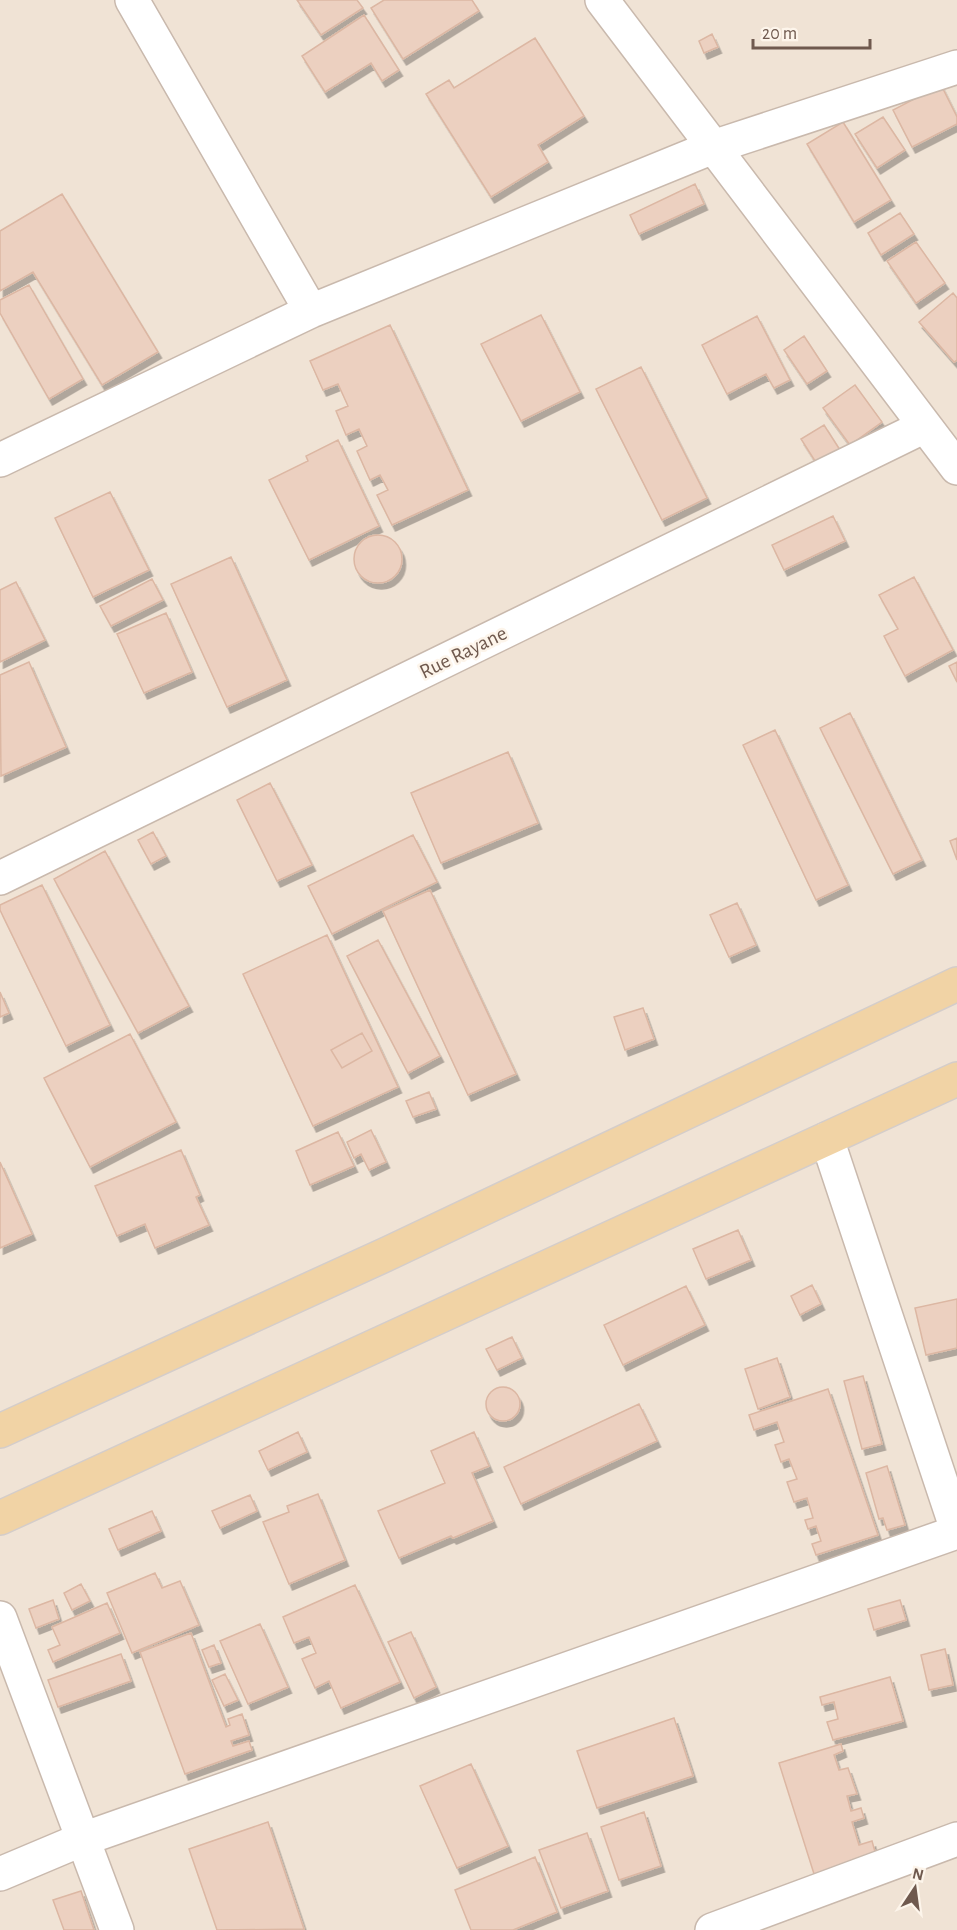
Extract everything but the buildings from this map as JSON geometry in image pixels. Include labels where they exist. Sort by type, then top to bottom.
[{"type":"main road","points":[[0,1431],[389,1253],[957,984]]},
{"type":"main road","points":[[0,1518],[957,1079]]},
{"type":"street","points":[[132,0],[311,310]]},
{"type":"street","points":[[602,0],[957,468]]},
{"type":"street","points":[[0,460],[311,310],[713,147],[957,67]]},
{"type":"street","name":"Rue Rayane","points":[[0,878],[925,426]]},
{"type":"street","points":[[0,1875],[83,1839],[957,1531],[827,1139]]},
{"type":"street","points":[[0,1618],[117,1930]]},
{"type":"street","points":[[712,1930],[957,1839]]},
{"type":"shaded area","points":[[0,0],[957,0],[957,1930],[0,1930]]}]
